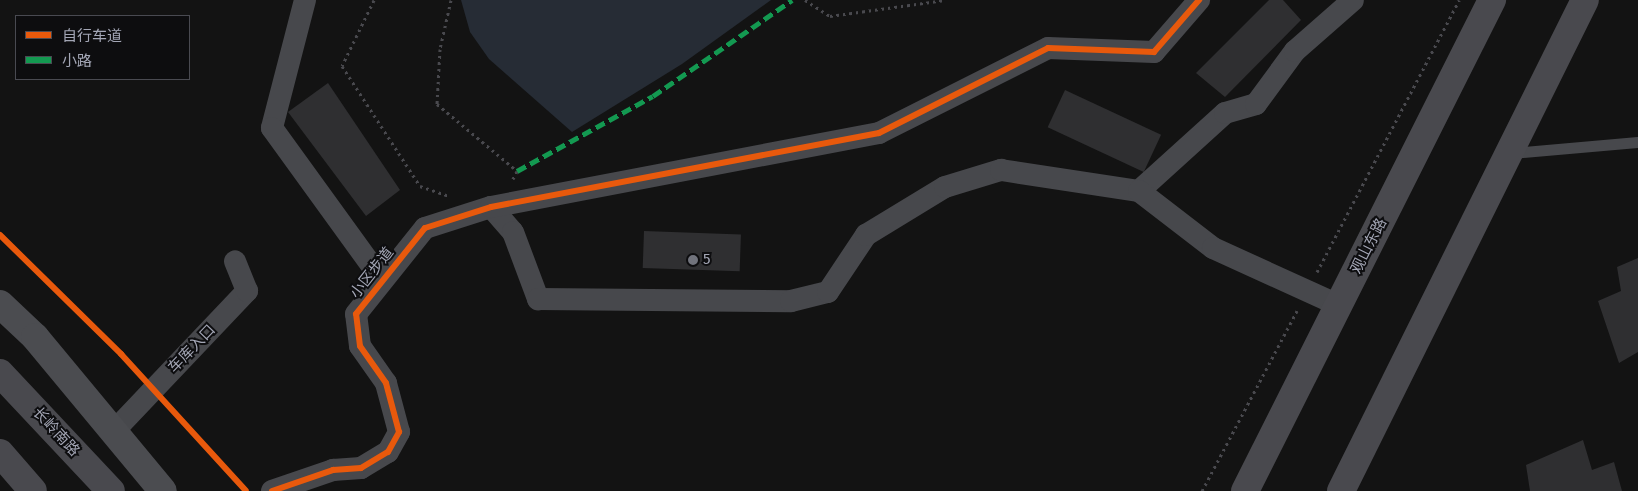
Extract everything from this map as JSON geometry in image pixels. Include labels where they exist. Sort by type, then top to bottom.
[{"type":"main road","name":"观山东路","points":[[1245,491],[1492,0]]},
{"type":"main road","points":[[1341,491],[1585,0]]},
{"type":"main road","points":[[0,304],[115,430],[163,491]]},
{"type":"main road","name":"长岭南路","points":[[0,373],[111,491]]},
{"type":"main road","points":[[0,454],[33,491]]},
{"type":"street","points":[[305,0],[272,128],[382,280]]},
{"type":"street","name":"小区步道","points":[[272,491],[333,470],[361,468],[388,452],[399,432],[386,383],[360,346],[356,314],[425,228],[491,207],[878,133],[1048,48],[1154,52],[1199,0]]},
{"type":"street","points":[[1139,191],[1225,113],[1256,104],[1295,51],[1353,0]]},
{"type":"street","points":[[491,207],[513,232],[538,299],[791,301],[828,292],[866,235],[945,187],[1002,170],[1139,191],[1213,248],[1338,305]]},
{"type":"street","name":"车库入口","points":[[115,430],[247,291],[235,261]]},
{"type":"lane","points":[[1509,153],[1638,142]]},
{"type":"path","points":[[374,0],[342,66],[420,186],[491,207],[500,204],[517,171],[437,104],[440,49],[450,0]]},
{"type":"path","points":[[804,0],[830,16],[945,0]]},
{"type":"path","points":[[1312,281],[1459,0]]},
{"type":"path","points":[[1202,491],[1299,307]]},
{"type":"shaded area","points":[[461,0],[771,0],[682,64],[572,132],[489,59],[470,32]]},
{"type":"building","points":[[1269,0],[1283,0],[1301,20],[1225,97],[1196,73]]},
{"type":"building","points":[[328,83],[400,190],[366,216],[288,112]]},
{"type":"building","points":[[1065,90],[1161,135],[1144,172],[1048,127]]},
{"type":"building","points":[[644,231],[741,234],[740,271],[643,268]]},
{"type":"building","points":[[1638,258],[1638,352],[1619,363],[1598,301],[1621,291],[1617,267]]},
{"type":"building","points":[[1583,440],[1592,470],[1614,462],[1622,491],[1530,491],[1526,465]]},
{"type":"marked path","points":[[517,171],[653,96],[792,0]]},
{"type":"cycle path","points":[[272,491],[333,470],[361,468],[388,452],[399,432],[386,383],[360,346],[356,314],[425,228],[491,207],[879,133],[1048,48],[1154,52],[1199,0]]},
{"type":"cycle path","points":[[0,235],[121,354],[246,491]]},
{"type":"place","name":"5","points":[[693,260]]}]
